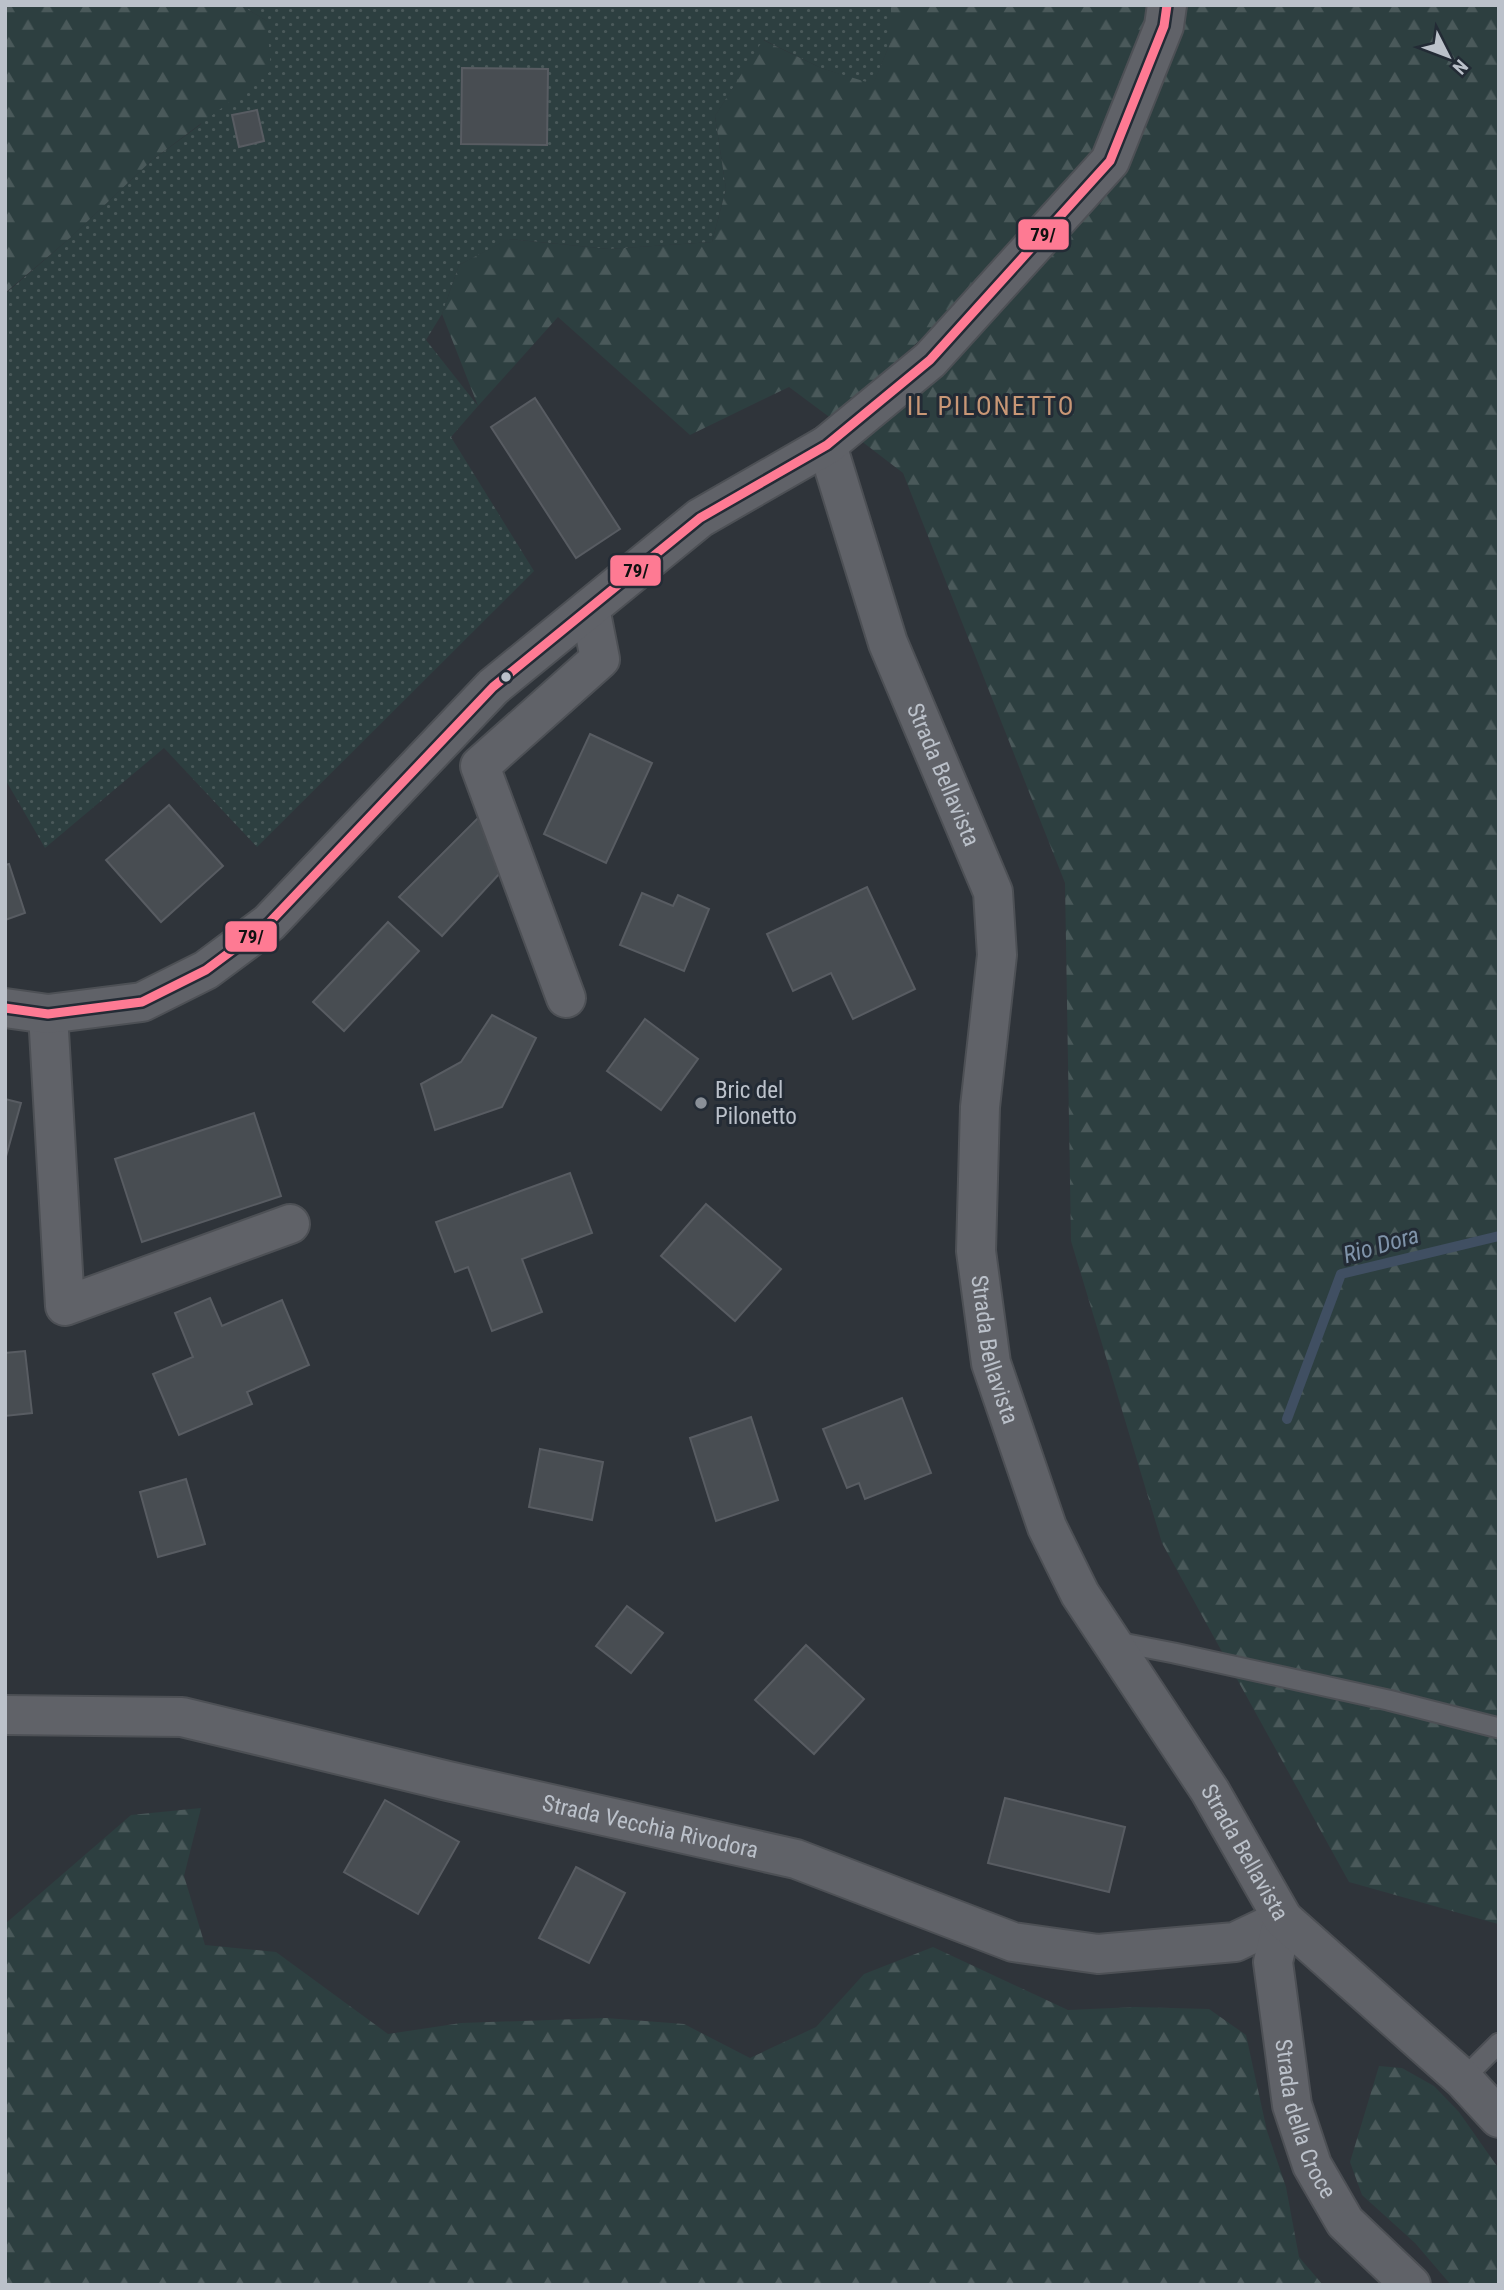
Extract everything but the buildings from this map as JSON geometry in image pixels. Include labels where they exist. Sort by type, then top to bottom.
[{"type":"street","points":[[5,1008],[48,1014],[142,1003],[206,970],[269,923],[493,687],[701,517],[827,445],[930,360],[1110,161],[1164,26],[1167,5]]},
{"type":"street","name":"Strada Bellavista","points":[[827,445],[888,643],[993,892],[997,955],[980,1107],[975,1251],[991,1363],[1047,1527],[1080,1594],[1210,1791],[1283,1919],[1463,2079],[1499,2118]]},
{"type":"street","points":[[566,998],[480,766],[600,659],[590,608]]},
{"type":"street","points":[[48,1014],[65,1306],[290,1224]]},
{"type":"street","name":"Strada Vecchia Rivodora","points":[[5,1715],[182,1717],[448,1781],[796,1859],[1013,1941],[1098,1954],[1235,1942],[1283,1919]]},
{"type":"street","name":"Strada della Croce","points":[[1283,1919],[1273,1962],[1292,2105],[1312,2165],[1345,2222],[1411,2285]]},
{"type":"lane","points":[[1111,1641],[1375,1697],[1499,1728]]},
{"type":"lane","points":[[1463,2079],[1499,2043]]},
{"type":"green space","points":[[5,5],[240,5],[267,21],[271,71],[151,161],[70,238],[5,293]]},
{"type":"green space","points":[[240,5],[891,5],[891,41],[873,85],[821,68],[764,40],[715,116],[726,189],[712,242],[609,249],[509,239],[459,265],[442,314],[426,340],[478,406],[451,437],[534,571],[257,847],[164,748],[45,848],[5,779],[5,294],[70,238],[151,161],[200,125],[267,21]]},
{"type":"green space","points":[[891,5],[1153,5],[1102,156],[1018,252],[832,419],[789,387],[690,435],[558,317],[478,406],[442,314],[459,265],[508,239],[609,249],[712,242],[726,189],[715,116],[763,40],[821,68],[873,84],[891,41]]},
{"type":"green space","points":[[1180,5],[1499,5],[1498,1924],[1349,1882],[1162,1543],[1071,1241],[1065,883],[903,473],[856,437],[1035,271]]},
{"type":"green space","points":[[201,1808],[184,1876],[205,1945],[276,1952],[388,2034],[461,2023],[606,2018],[684,2024],[750,2058],[816,2027],[864,1974],[933,1947],[1068,2010],[1135,2007],[1209,2009],[1246,2035],[1267,2131],[1286,2187],[1299,2257],[1323,2285],[5,2285],[5,1924],[131,1815]]},
{"type":"green space","points":[[1379,2066],[1402,2068],[1434,2086],[1459,2112],[1499,2169],[1499,2285],[1451,2285],[1415,2243],[1362,2195],[1350,2162]]},
{"type":"waterway","name":"Rio Dora","points":[[1287,1419],[1341,1274],[1499,1236]]},
{"type":"transit line","name":"79/","points":[[5,1008],[48,1014],[142,1002],[206,970],[269,923],[493,687],[700,518],[827,445],[930,360],[1110,161],[1164,26],[1167,5]]},
{"type":"place","name":"Bric del Pilonetto","points":[[701,1103]]},
{"type":"district","name":"IL PILONETTO","points":[[991,406]]}]
